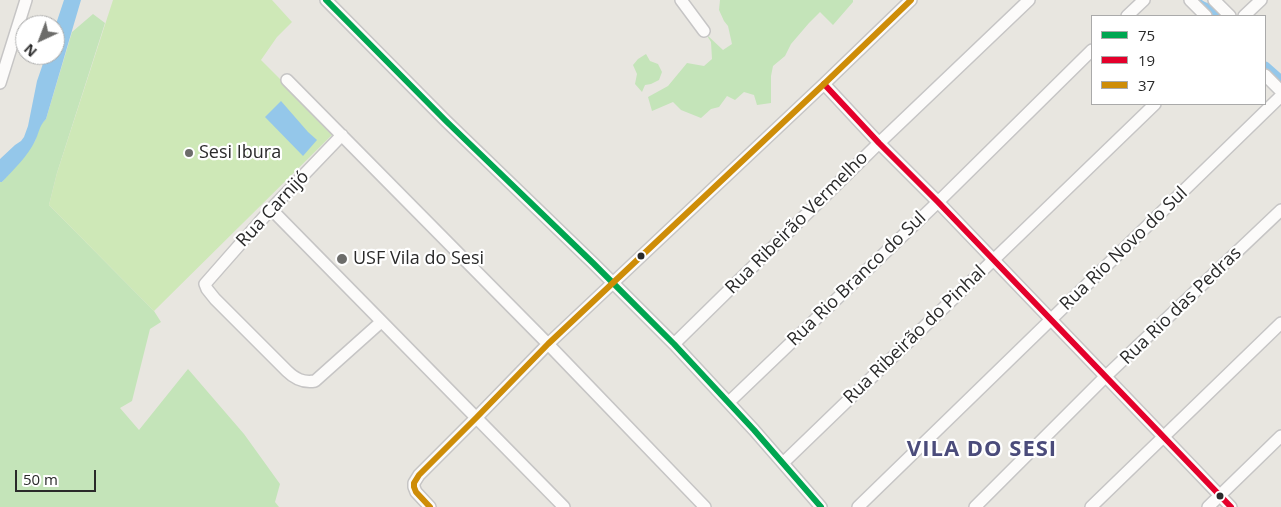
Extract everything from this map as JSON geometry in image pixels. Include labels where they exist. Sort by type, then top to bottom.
[{"type":"street","points":[[0,84],[26,0]]},
{"type":"street","points":[[326,0],[446,122],[674,344],[729,402],[821,507]]},
{"type":"street","points":[[681,0],[704,31]]},
{"type":"street","points":[[430,507],[416,492],[413,485],[416,479],[548,344],[911,0]]},
{"type":"street","name":"Rua Ribeirão Vermelho","points":[[674,344],[878,142],[1029,0]]},
{"type":"street","points":[[1128,15],[1144,0]]},
{"type":"street","points":[[1190,0],[1205,15]]},
{"type":"street","points":[[1214,0],[1229,15]]},
{"type":"street","points":[[1245,15],[1261,0]]},
{"type":"street","name":"Rua Rio Branco do Sul","points":[[729,402],[938,202],[1091,51]]},
{"type":"street","points":[[1266,76],[1281,91]]},
{"type":"street","points":[[287,80],[548,344],[705,507]]},
{"type":"street","points":[[824,84],[1232,507]]},
{"type":"street","name":"Rua Rio Novo do Sul","points":[[858,507],[1281,96]]},
{"type":"street","name":"Rua Ribeirão do Pinhal","points":[[783,462],[1154,105]]},
{"type":"street","name":"Rua Carnijó","points":[[342,135],[271,209],[205,284],[215,298],[292,375],[304,382],[315,381],[381,322]]},
{"type":"street","points":[[271,209],[564,507]]},
{"type":"street","name":"Rua Rio das Pedras","points":[[975,507],[1106,376],[1281,210]]},
{"type":"street","points":[[1091,507],[1281,323]]},
{"type":"street","points":[[1208,507],[1281,436]]},
{"type":"green space","name":"Sesi Ibura","points":[[113,0],[272,0],[292,22],[277,37],[261,60],[334,133],[154,311],[49,205],[57,173]]},
{"type":"green space","points":[[720,0],[853,0],[853,2],[833,25],[820,12],[791,44],[785,56],[773,66],[771,103],[757,105],[754,95],[744,92],[735,100],[727,96],[719,107],[711,109],[701,118],[681,110],[673,102],[652,111],[648,97],[668,86],[687,63],[704,66],[712,59],[711,42],[706,34],[723,50],[732,44],[728,26],[719,10]]},
{"type":"green space","points":[[93,14],[105,23],[57,173],[49,205],[154,311],[161,322],[150,329],[132,401],[120,408],[139,430],[188,369],[244,434],[280,484],[275,502],[279,507],[0,507],[0,182],[2,182],[35,141],[40,125],[46,119],[62,65],[65,65],[65,55],[72,32]]},
{"type":"green space","points":[[646,54],[650,61],[658,64],[662,72],[659,80],[645,85],[642,92],[635,84],[637,74],[633,65]]},
{"type":"water","points":[[64,0],[81,0],[65,54],[65,15],[59,15]]},
{"type":"water","points":[[43,65],[62,65],[46,119],[35,141],[20,163],[0,182],[0,159],[24,137]]},
{"type":"water","points":[[281,101],[317,140],[303,156],[265,117]]},
{"type":"waterway","points":[[1194,1],[1216,15]]},
{"type":"waterway","points":[[1266,68],[1281,81]]},
{"type":"transit line","name":"75","points":[[326,0],[446,121],[674,344],[754,430],[821,507]]},
{"type":"transit line","name":"37","points":[[430,507],[416,492],[414,487],[414,483],[419,475],[548,344],[911,0]]},
{"type":"transit line","name":"19","points":[[824,84],[1231,507]]},
{"type":"place","name":"Sesi Ibura","points":[[189,153]]},
{"type":"place","name":"USF Vila do Sesi","points":[[342,259]]},
{"type":"district","name":"VILA DO SESI","points":[[982,450]]}]
